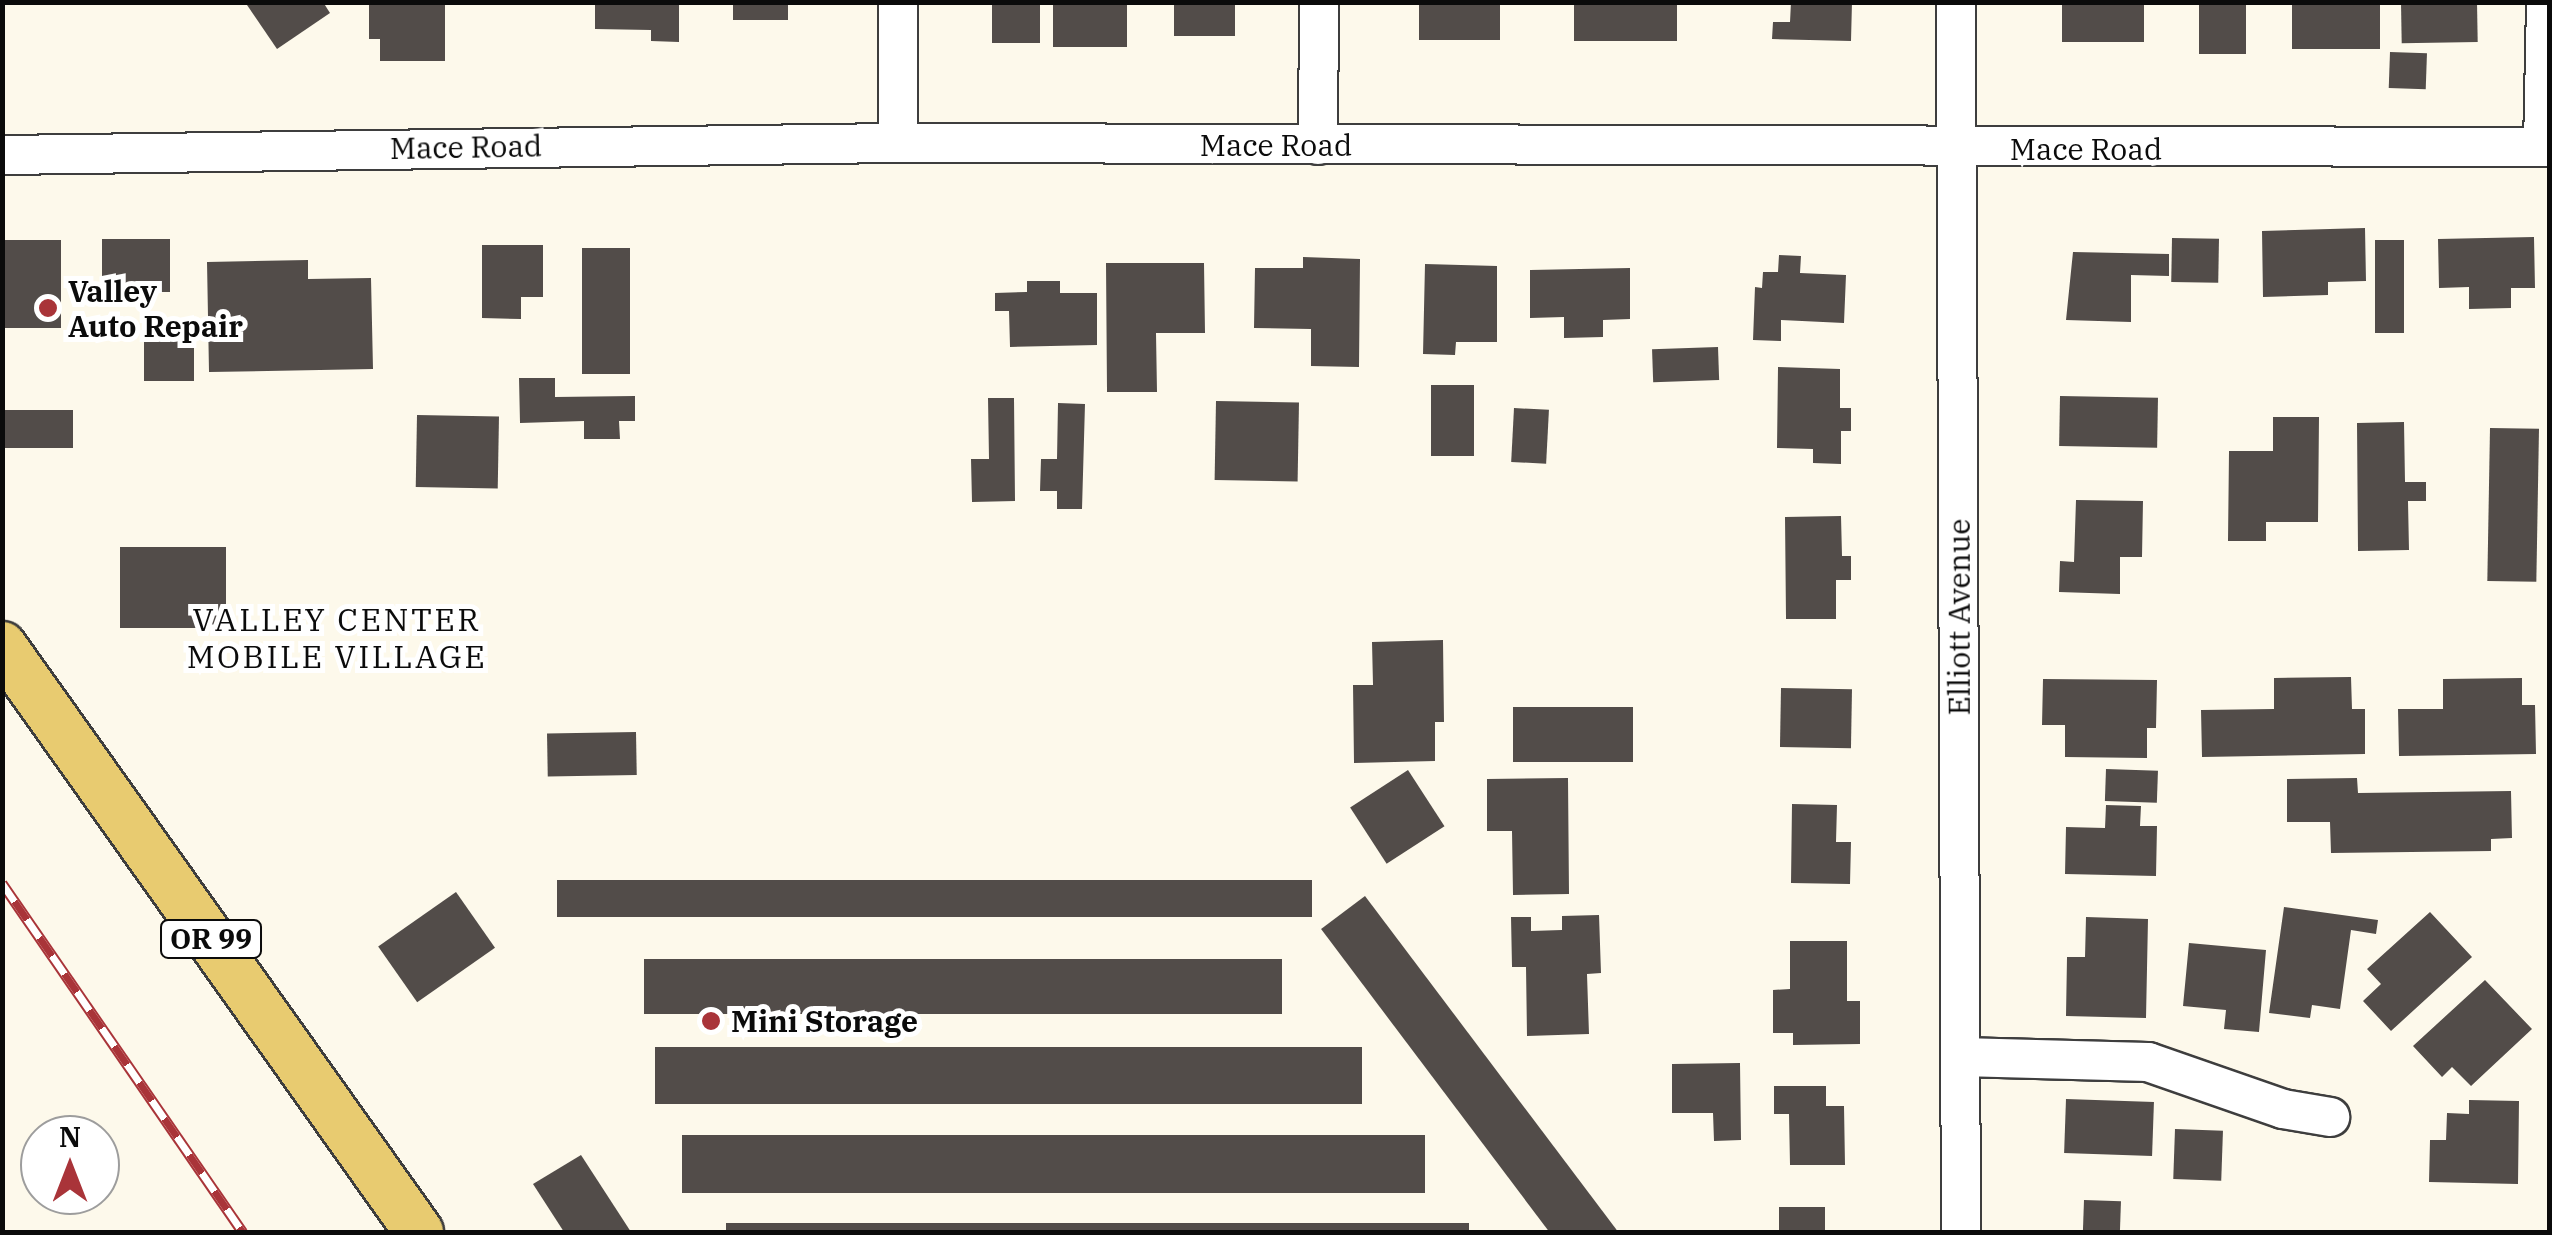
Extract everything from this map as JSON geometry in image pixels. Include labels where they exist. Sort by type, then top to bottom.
[{"type":"main road","name":"OR 99","points":[[2,646],[419,1232]]},
{"type":"street","points":[[898,2],[898,143]]},
{"type":"street","points":[[1318,145],[1319,2]]},
{"type":"street","name":"Elliott Avenue","points":[[1956,2],[1962,1232]]},
{"type":"street","points":[[2546,2],[2546,148]]},
{"type":"street","name":"Mace Road","points":[[2,154],[898,143],[1956,150],[2546,148]]},
{"type":"street","points":[[1961,1057],[2096,1056],[2148,1062],[2282,1109],[2330,1117]]},
{"type":"building","points":[[245,2],[323,2],[330,13],[277,49]]},
{"type":"building","points":[[369,2],[445,2],[445,61],[380,61],[380,39],[369,39]]},
{"type":"building","points":[[595,2],[679,2],[679,42],[651,41],[651,30],[595,29]]},
{"type":"building","points":[[733,2],[788,2],[788,20],[733,20]]},
{"type":"building","points":[[992,2],[1040,2],[1040,43],[992,43]]},
{"type":"building","points":[[1053,2],[1127,2],[1127,47],[1053,47]]},
{"type":"building","points":[[1174,2],[1235,2],[1235,36],[1174,36]]},
{"type":"building","points":[[1419,2],[1500,2],[1500,40],[1419,40]]},
{"type":"building","points":[[1574,2],[1677,2],[1677,41],[1574,41]]},
{"type":"building","points":[[1791,2],[1852,2],[1851,41],[1772,39],[1773,22],[1790,22]]},
{"type":"building","points":[[2062,2],[2144,2],[2144,42],[2062,42]]},
{"type":"building","points":[[2199,2],[2246,2],[2246,54],[2199,54]]},
{"type":"building","points":[[2292,2],[2380,2],[2380,49],[2292,49]]},
{"type":"building","points":[[2477,2],[2478,42],[2402,43],[2401,3]]},
{"type":"building","points":[[2390,52],[2427,53],[2426,89],[2389,88]]},
{"type":"building","points":[[2365,228],[2366,281],[2328,282],[2328,295],[2263,297],[2262,231]]},
{"type":"building","points":[[2534,237],[2535,288],[2511,288],[2511,308],[2469,309],[2469,287],[2439,288],[2438,239]]},
{"type":"building","points":[[2172,238],[2219,239],[2218,283],[2171,282]]},
{"type":"building","points":[[102,239],[170,239],[170,292],[102,292]]},
{"type":"building","points":[[2,240],[61,240],[61,328],[2,328]]},
{"type":"building","points":[[2375,240],[2404,240],[2404,333],[2375,333]]},
{"type":"building","points":[[482,245],[543,245],[543,297],[521,297],[521,319],[482,318]]},
{"type":"building","points":[[582,248],[630,248],[630,374],[582,374]]},
{"type":"building","points":[[2073,252],[2169,254],[2169,276],[2131,275],[2131,322],[2066,320]]},
{"type":"building","points":[[1779,255],[1801,256],[1800,273],[1846,275],[1844,323],[1781,320],[1781,341],[1753,340],[1755,287],[1762,288],[1763,272],[1778,272]]},
{"type":"building","points":[[1303,257],[1360,259],[1359,367],[1311,366],[1311,329],[1254,328],[1255,268],[1303,268]]},
{"type":"building","points":[[308,260],[308,279],[371,278],[373,369],[209,372],[207,262]]},
{"type":"building","points":[[1106,263],[1204,263],[1205,333],[1156,333],[1157,392],[1107,392]]},
{"type":"building","points":[[1425,264],[1497,266],[1497,342],[1456,342],[1455,355],[1423,354]]},
{"type":"building","points":[[1630,268],[1630,319],[1603,320],[1603,337],[1564,338],[1564,317],[1530,318],[1530,270]]},
{"type":"building","points":[[1027,281],[1060,281],[1060,293],[1097,293],[1097,345],[1010,347],[1009,311],[995,311],[995,293],[1027,292]]},
{"type":"building","points":[[144,341],[194,341],[194,381],[144,381]]},
{"type":"building","points":[[1718,347],[1719,380],[1653,382],[1652,349]]},
{"type":"building","points":[[1778,367],[1840,369],[1840,408],[1851,408],[1851,431],[1841,431],[1841,464],[1813,463],[1813,449],[1777,448]]},
{"type":"building","points":[[519,378],[555,378],[555,397],[635,396],[635,421],[619,421],[620,439],[584,439],[584,421],[520,423]]},
{"type":"building","points":[[1431,385],[1474,385],[1474,456],[1431,456]]},
{"type":"building","points":[[2060,396],[2158,398],[2157,448],[2059,446]]},
{"type":"building","points":[[988,398],[1014,398],[1015,501],[972,502],[971,459],[989,459]]},
{"type":"building","points":[[1216,401],[1299,402],[1298,481],[1215,480]]},
{"type":"building","points":[[1058,403],[1085,404],[1082,509],[1057,509],[1057,491],[1040,491],[1041,459],[1057,459]]},
{"type":"building","points":[[1514,408],[1549,410],[1546,464],[1511,462]]},
{"type":"building","points":[[2,410],[73,410],[73,448],[2,448]]},
{"type":"building","points":[[417,415],[499,416],[498,488],[416,487]]},
{"type":"building","points":[[2273,417],[2319,417],[2318,522],[2266,522],[2266,541],[2228,541],[2229,451],[2273,451]]},
{"type":"building","points":[[2404,422],[2405,482],[2426,482],[2426,501],[2408,501],[2409,550],[2358,551],[2357,423]]},
{"type":"building","points":[[2490,428],[2539,429],[2536,582],[2487,581]]},
{"type":"building","points":[[2076,500],[2143,501],[2142,557],[2120,557],[2120,594],[2059,592],[2060,561],[2074,562]]},
{"type":"building","points":[[1841,516],[1842,556],[1851,556],[1851,580],[1836,580],[1836,619],[1786,619],[1785,517]]},
{"type":"building","points":[[120,547],[226,547],[226,628],[120,628]]},
{"type":"building","points":[[1443,640],[1444,722],[1435,722],[1435,761],[1354,763],[1353,685],[1373,685],[1372,642]]},
{"type":"building","points":[[2351,677],[2352,709],[2365,709],[2365,754],[2202,757],[2201,710],[2274,709],[2274,678]]},
{"type":"building","points":[[2522,678],[2522,705],[2535,705],[2536,754],[2399,756],[2398,709],[2443,709],[2443,679]]},
{"type":"building","points":[[2043,679],[2157,680],[2156,728],[2147,728],[2147,758],[2065,757],[2065,725],[2042,725]]},
{"type":"building","points":[[1781,688],[1852,689],[1851,748],[1780,747]]},
{"type":"building","points":[[1513,707],[1633,707],[1633,762],[1513,762]]},
{"type":"building","points":[[636,732],[637,775],[548,777],[547,734]]},
{"type":"building","points":[[2106,769],[2158,771],[2157,803],[2105,801]]},
{"type":"building","points":[[1408,770],[1444,826],[1387,864],[1350,808]]},
{"type":"building","points":[[1568,778],[1569,894],[1513,895],[1512,831],[1487,831],[1487,779]]},
{"type":"building","points":[[2357,778],[2358,793],[2511,791],[2512,838],[2491,839],[2491,851],[2331,853],[2330,822],[2287,822],[2287,779]]},
{"type":"building","points":[[1792,804],[1837,805],[1836,842],[1851,842],[1850,884],[1791,883]]},
{"type":"building","points":[[2106,805],[2141,806],[2140,826],[2157,826],[2156,876],[2065,874],[2066,827],[2105,828]]},
{"type":"building","points":[[557,880],[1312,880],[1312,917],[557,917]]},
{"type":"building","points":[[456,892],[495,948],[417,1002],[378,946]]},
{"type":"building","points":[[1365,896],[1617,1230],[1549,1232],[1321,929]]},
{"type":"building","points":[[2284,907],[2378,920],[2376,934],[2351,930],[2340,1009],[2312,1005],[2310,1018],[2269,1013]]},
{"type":"building","points":[[2430,912],[2472,957],[2391,1031],[2363,1001],[2381,984],[2367,969]]},
{"type":"building","points":[[1599,915],[1601,973],[1587,974],[1589,1034],[1527,1036],[1526,967],[1512,967],[1511,917],[1531,917],[1531,931],[1562,930],[1562,916]]},
{"type":"building","points":[[2086,917],[2148,919],[2146,1018],[2066,1016],[2067,957],[2085,957]]},
{"type":"building","points":[[1790,941],[1847,941],[1847,1001],[1860,1001],[1860,1044],[1793,1045],[1793,1033],[1773,1033],[1773,990],[1790,989]]},
{"type":"building","points":[[2189,943],[2266,950],[2259,1032],[2224,1029],[2226,1010],[2183,1006]]},
{"type":"building","points":[[644,959],[1282,959],[1282,1014],[644,1014]]},
{"type":"building","points":[[2485,980],[2532,1029],[2471,1086],[2452,1067],[2442,1077],[2413,1046]]},
{"type":"building","points":[[655,1047],[1362,1047],[1362,1104],[655,1104]]},
{"type":"building","points":[[1740,1063],[1741,1140],[1714,1141],[1713,1113],[1672,1113],[1672,1064]]},
{"type":"building","points":[[1774,1086],[1826,1086],[1826,1106],[1844,1106],[1845,1165],[1790,1165],[1789,1114],[1774,1114]]},
{"type":"building","points":[[2066,1099],[2154,1102],[2152,1156],[2064,1153]]},
{"type":"building","points":[[2469,1100],[2519,1101],[2518,1184],[2429,1182],[2430,1140],[2446,1140],[2447,1113],[2469,1114]]},
{"type":"building","points":[[2175,1129],[2223,1131],[2221,1181],[2173,1179]]},
{"type":"building","points":[[682,1135],[1425,1135],[1425,1193],[682,1193]]},
{"type":"building","points":[[581,1155],[631,1232],[564,1232],[533,1184]]},
{"type":"building","points":[[2084,1200],[2121,1201],[2120,1232],[2083,1232]]},
{"type":"building","points":[[1779,1207],[1825,1207],[1825,1232],[1779,1232]]},
{"type":"building","points":[[726,1223],[1469,1223],[1469,1232],[726,1232]]},
{"type":"railway","points":[[2,883],[243,1232]]},
{"type":"place","name":"Valley Auto Repair","points":[[48,308]]},
{"type":"place","name":"Mini Storage","points":[[711,1021]]},
{"type":"district","name":"VALLEY CENTER MOBILE VILLAGE","points":[[337,638]]}]
